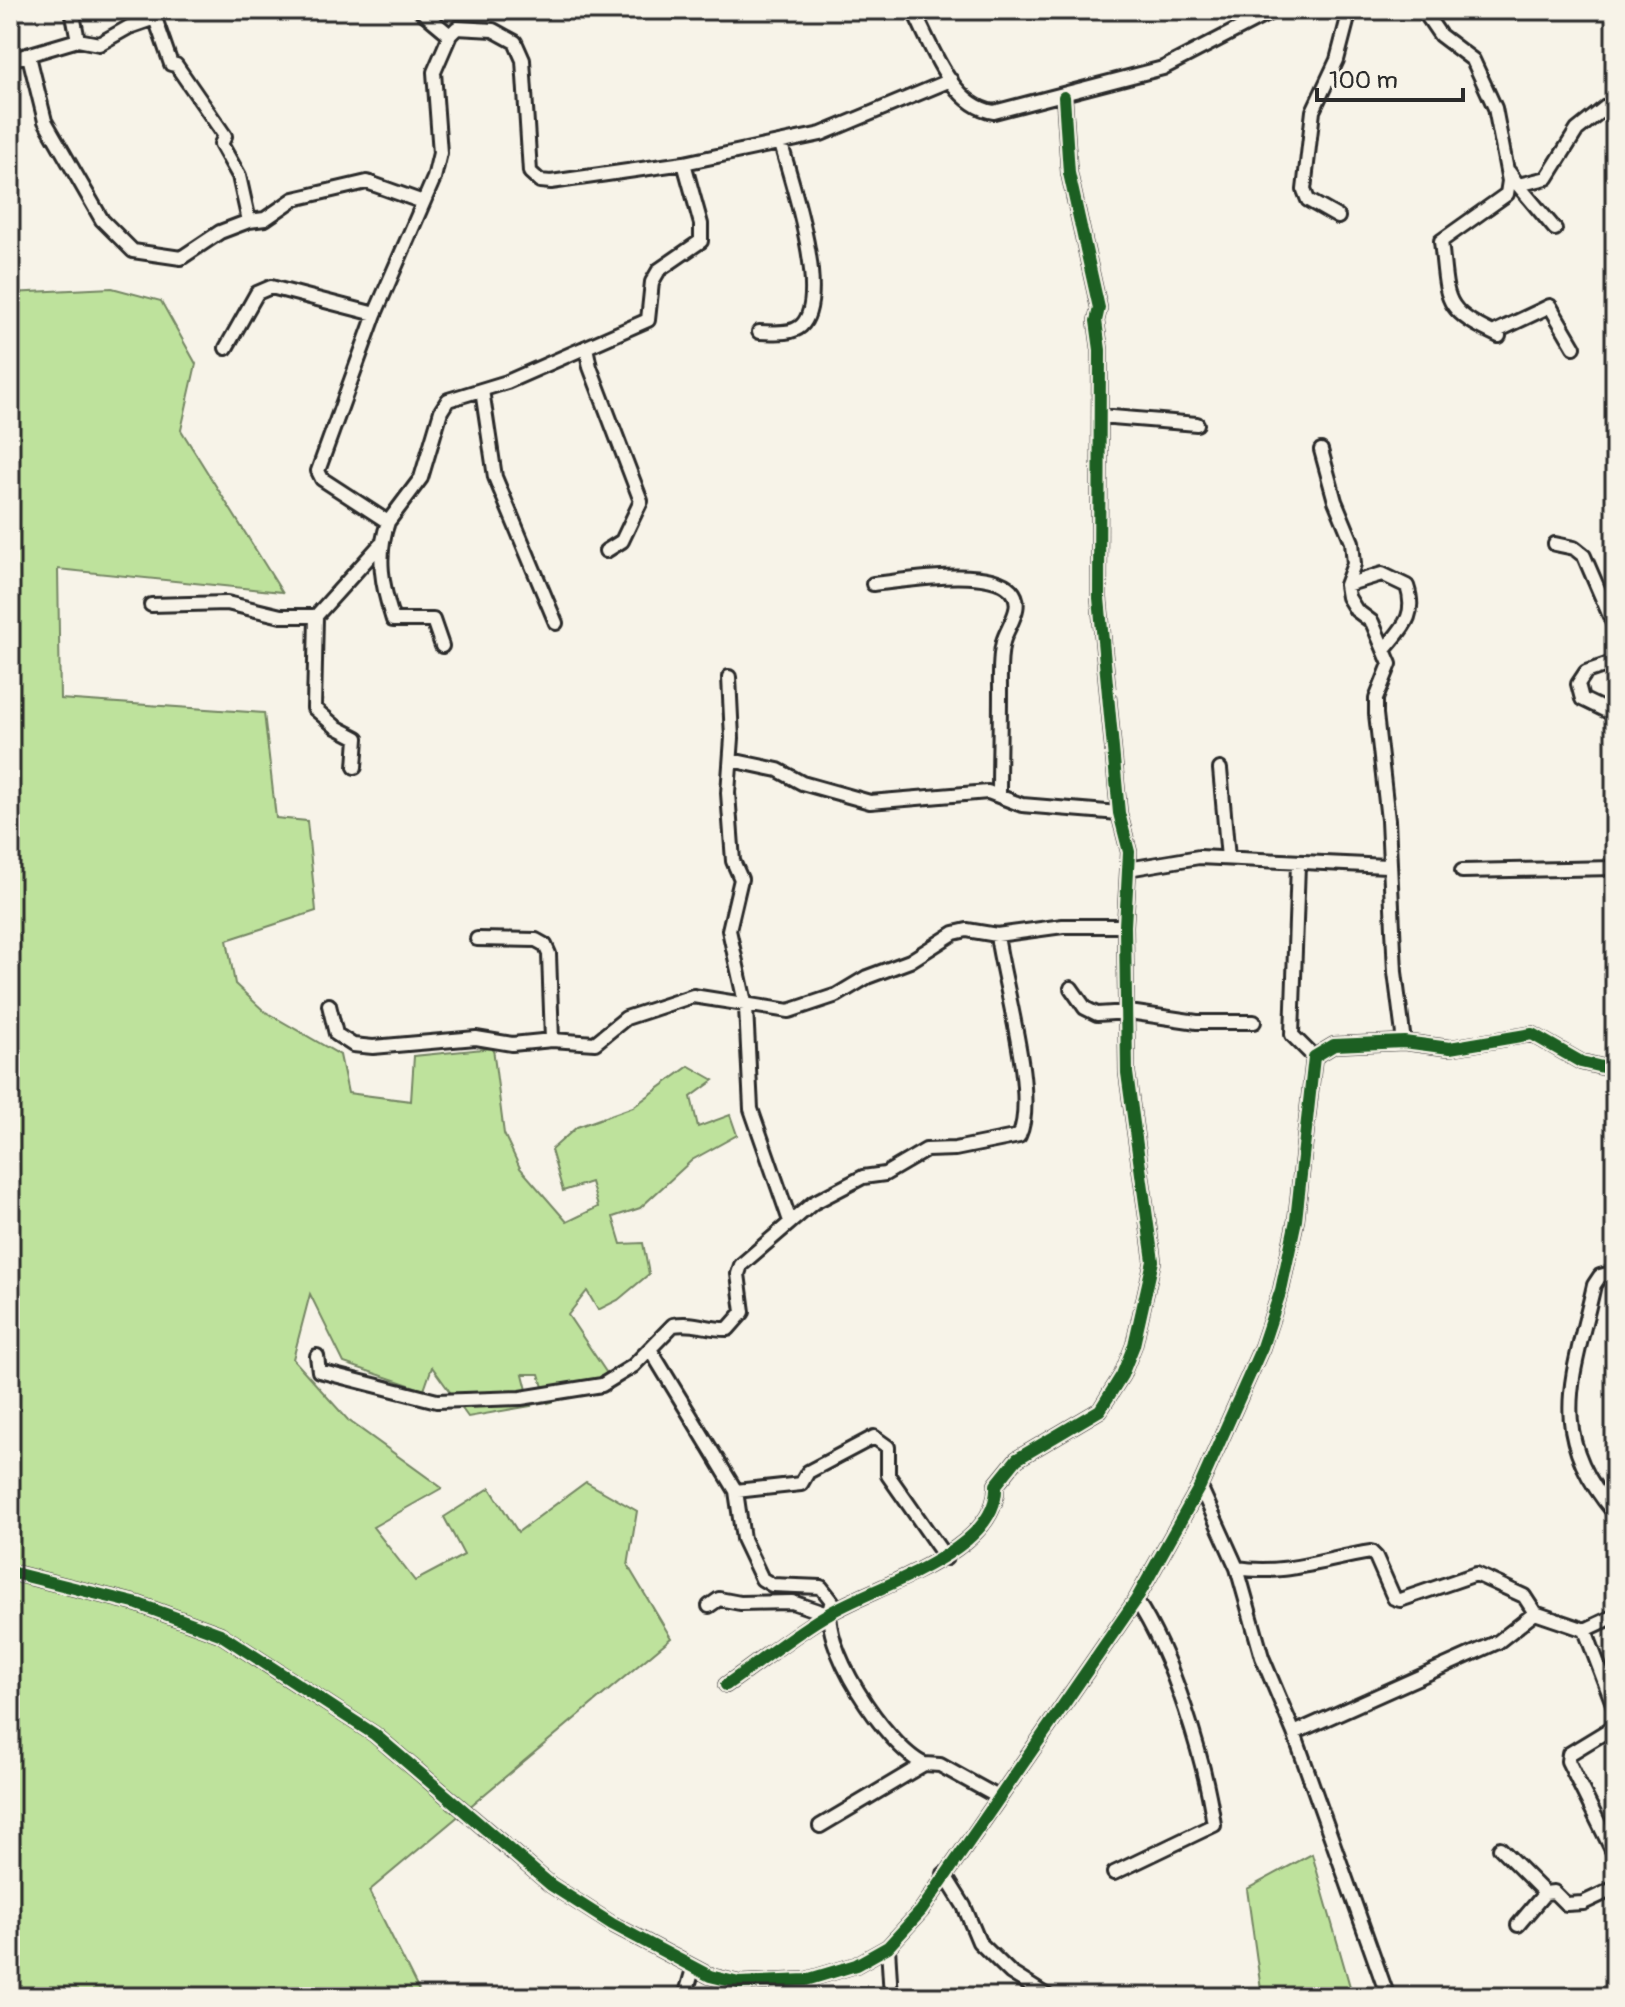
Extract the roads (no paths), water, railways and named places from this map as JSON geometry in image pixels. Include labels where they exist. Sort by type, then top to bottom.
[{"type":"street","points":[[72,10],[78,40]]},
{"type":"street","points":[[420,10],[450,35]]},
{"type":"street","points":[[913,10],[951,80],[983,110],[994,112],[1064,97],[1163,68],[1275,10]]},
{"type":"street","points":[[1338,217],[1308,200],[1304,190],[1313,111],[1337,60],[1350,10]]},
{"type":"street","points":[[1423,10],[1440,35],[1473,60],[1495,108],[1509,181],[1507,194],[1441,241],[1447,296],[1461,318],[1499,336],[1497,331],[1550,306],[1574,347]]},
{"type":"street","points":[[10,60],[78,40],[99,44],[129,27],[155,18],[171,64],[176,65],[225,136],[221,144],[239,176],[249,221]]},
{"type":"street","points":[[388,522],[322,479],[318,471],[375,314],[423,202],[440,153],[434,72],[450,35],[457,28],[472,27],[506,34],[515,42],[523,60],[526,156],[530,172],[540,181],[684,163],[781,144],[821,134],[951,80]]},
{"type":"street","points":[[29,56],[45,121],[102,220],[133,251],[181,258],[220,232],[249,221],[265,219],[294,199],[367,182],[423,202]]},
{"type":"street","points":[[726,1685],[827,1614],[946,1558],[985,1520],[997,1499],[996,1485],[1017,1459],[1100,1410],[1122,1375],[1134,1345],[1153,1261],[1127,1073],[1129,1012],[1125,926],[1129,852],[1119,813],[1099,598],[1100,350],[1096,321],[1099,308],[1069,173],[1064,97]]},
{"type":"street","points":[[1518,185],[1547,178],[1577,130],[1607,106],[1615,108]]},
{"type":"street","points":[[759,332],[800,327],[808,315],[814,288],[781,144]]},
{"type":"street","points":[[442,646],[433,620],[393,620],[381,581],[380,545],[388,522],[421,478],[441,411],[448,400],[482,390],[648,320],[652,282],[659,270],[701,241],[701,224],[684,163]]},
{"type":"street","points":[[1505,166],[1555,229]]},
{"type":"street","points":[[226,348],[257,293],[271,287],[375,314]]},
{"type":"street","points":[[586,347],[590,367],[641,501],[622,541],[606,551]]},
{"type":"street","points":[[482,390],[495,477],[556,623]]},
{"type":"street","points":[[1100,416],[1197,424]]},
{"type":"street","points":[[1321,450],[1335,501],[1352,542],[1354,564],[1346,585],[1348,597],[1356,610],[1372,622],[1390,664],[1376,699],[1376,714],[1388,820],[1387,866],[1404,1042]]},
{"type":"street","points":[[1555,544],[1574,548],[1584,556],[1615,628]]},
{"type":"street","points":[[355,767],[357,738],[336,727],[314,708],[316,616],[380,545]]},
{"type":"street","points":[[1346,585],[1382,574],[1407,586],[1413,604],[1409,616],[1385,649]]},
{"type":"street","points":[[873,584],[951,577],[988,579],[1010,589],[1017,598],[1016,613],[1003,641],[999,796]]},
{"type":"street","points":[[151,605],[227,603],[281,616],[316,616]]},
{"type":"street","points":[[1615,662],[1586,672],[1578,684],[1582,699],[1615,715]]},
{"type":"street","points":[[729,677],[731,760],[728,793],[733,861],[741,879],[729,930],[746,1007],[751,1109],[790,1221]]},
{"type":"street","points":[[731,760],[778,770],[802,783],[870,802],[926,800],[988,792],[1022,805],[1119,813]]},
{"type":"street","points":[[1220,769],[1228,858]]},
{"type":"street","points":[[1128,869],[1199,857],[1387,866]]},
{"type":"street","points":[[1298,864],[1292,1035],[1314,1057]]},
{"type":"street","points":[[1462,871],[1615,868]]},
{"type":"street","points":[[329,1005],[336,1034],[353,1045],[410,1045],[476,1038],[512,1044],[552,1040],[595,1043],[626,1018],[693,996],[707,996],[746,1007],[789,1011],[837,995],[867,977],[888,972],[954,933],[980,930],[997,935],[1063,926],[1125,926]]},
{"type":"street","points":[[317,1356],[319,1371],[437,1401],[521,1398],[602,1385],[633,1366],[673,1325],[696,1323],[713,1330],[728,1329],[743,1312],[738,1274],[741,1265],[813,1203],[863,1177],[895,1170],[926,1150],[955,1149],[1019,1136],[1025,1115],[1023,1084],[997,935]]},
{"type":"street","points":[[477,939],[536,940],[545,945],[549,954],[552,1040]]},
{"type":"street","points":[[1071,988],[1089,1012],[1129,1012],[1197,1022],[1254,1022]]},
{"type":"street","points":[[1314,1057],[1334,1045],[1404,1042],[1450,1048],[1532,1034],[1581,1062],[1615,1070]]},
{"type":"street","points":[[10,1572],[138,1604],[220,1634],[374,1734],[551,1885],[693,1969],[739,1983],[806,1980],[856,1965],[888,1947],[921,1911],[1136,1600],[1200,1486],[1262,1347],[1281,1290],[1296,1220],[1314,1057]]},
{"type":"street","points":[[1615,1272],[1600,1276],[1594,1285],[1573,1373],[1569,1411],[1572,1443],[1581,1468],[1615,1514]]},
{"type":"street","points":[[650,1349],[736,1491],[743,1539],[762,1579],[772,1585],[821,1587],[832,1601],[827,1614],[837,1656],[905,1753],[924,1764],[940,1765],[998,1797]]},
{"type":"street","points":[[736,1491],[801,1484],[808,1472],[874,1437],[888,1447],[888,1475],[946,1558]]},
{"type":"street","points":[[1200,1486],[1237,1568],[1262,1657],[1294,1733],[1388,1997]]},
{"type":"street","points":[[1237,1568],[1277,1572],[1371,1552],[1394,1598],[1400,1600],[1476,1574],[1524,1596],[1535,1613],[1585,1630],[1615,1616]]},
{"type":"street","points":[[709,1606],[719,1599],[740,1603],[792,1602],[827,1614]]},
{"type":"street","points":[[1114,1873],[1214,1825],[1208,1787],[1157,1632],[1136,1600]]},
{"type":"street","points":[[1294,1733],[1498,1642],[1535,1613]]},
{"type":"street","points":[[1585,1630],[1615,1709]]},
{"type":"street","points":[[1615,1726],[1569,1754],[1568,1761],[1615,1856]]},
{"type":"street","points":[[820,1826],[924,1764]]},
{"type":"street","points":[[1500,1848],[1545,1893]]},
{"type":"street","points":[[944,1874],[964,1906],[979,1942],[1011,1973],[1049,1997]]},
{"type":"street","points":[[1518,1925],[1545,1893],[1554,1892],[1566,1904],[1575,1904],[1615,1888]]},
{"type":"street","points":[[888,1947],[891,1997]]},
{"type":"street","points":[[685,1997],[693,1969]]}]
